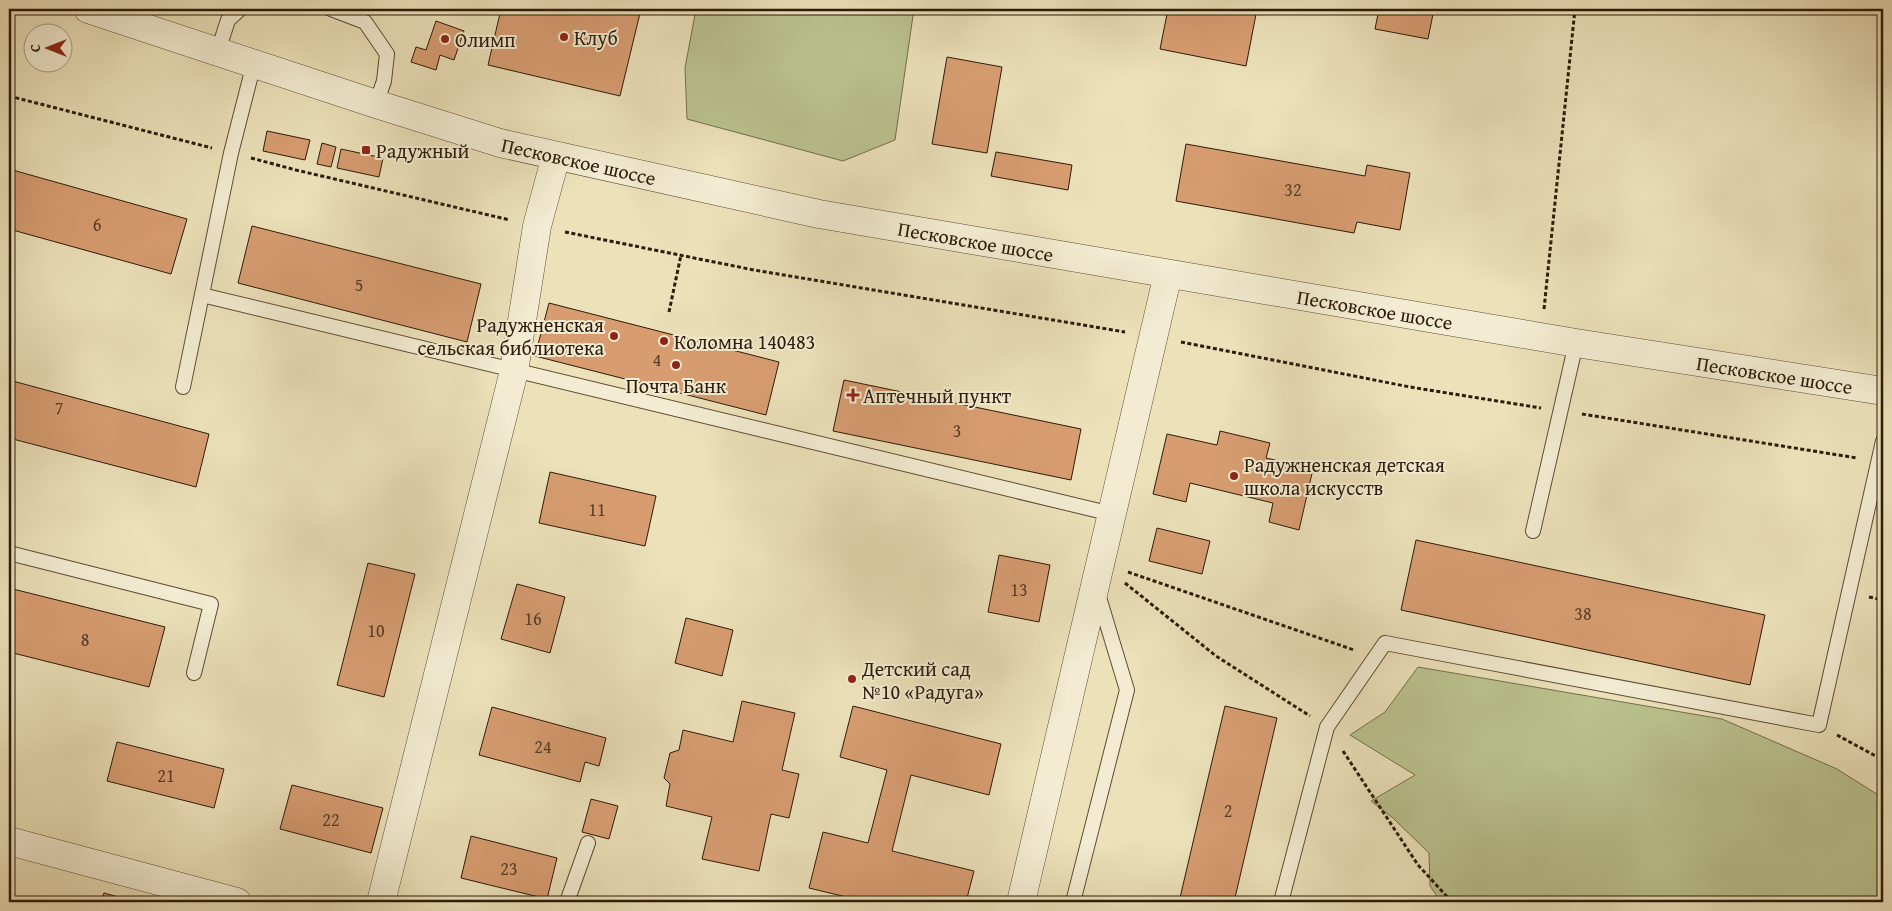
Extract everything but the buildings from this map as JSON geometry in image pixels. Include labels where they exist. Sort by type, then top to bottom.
[{"type":"street","name":"Песковское шоссе","points":[[88,9],[376,104],[500,142],[819,214],[1576,343],[1883,391]]},
{"type":"street","points":[[381,902],[514,371],[537,226],[556,156]]},
{"type":"street","points":[[1020,902],[1168,274]]},
{"type":"street","points":[[9,841],[236,902]]},
{"type":"lane","points":[[218,51],[228,20],[240,9]]},
{"type":"lane","points":[[331,9],[366,22],[387,54],[384,81],[376,104]]},
{"type":"lane","points":[[183,387],[231,153],[254,63]]},
{"type":"lane","points":[[202,295],[1112,514]]},
{"type":"lane","points":[[1533,531],[1576,343]]},
{"type":"lane","points":[[1281,902],[1327,727],[1385,643],[1819,725],[1883,441]]},
{"type":"lane","points":[[9,553],[211,604],[194,673]]},
{"type":"lane","points":[[1073,902],[1127,690],[1098,574]]},
{"type":"lane","points":[[567,902],[588,843]]},
{"type":"path","points":[[1540,337],[1576,9]]},
{"type":"path","points":[[9,96],[296,170],[537,226],[754,270],[1153,337],[1410,387],[1878,461]]},
{"type":"path","points":[[669,312],[681,255]]},
{"type":"path","points":[[1098,574],[1376,657]]},
{"type":"path","points":[[1098,574],[1216,656],[1327,727],[1418,866],[1452,902]]},
{"type":"path","points":[[1819,725],[1883,760]]},
{"type":"green space","points":[[696,9],[914,9],[895,140],[843,161],[687,119],[685,68]]},
{"type":"green space","points":[[1418,667],[1722,719],[1837,769],[1883,798],[1883,902],[1441,902],[1430,886],[1429,853],[1393,818],[1371,801],[1415,775],[1350,735],[1385,712]]},
{"type":"place","name":"Клуб","points":[[564,37]]},
{"type":"place","name":"Олимп","points":[[445,39]]},
{"type":"place","name":"Радужный","points":[[366,150]]},
{"type":"place","name":"Радужненская сельская библиотека","points":[[614,336]]},
{"type":"place","name":"Коломна 140483","points":[[664,341]]},
{"type":"place","name":"Почта Банк","points":[[676,365]]},
{"type":"place","name":"Аптечный пункт","points":[[853,395]]},
{"type":"place","name":"Радужненская детская школа искусств","points":[[1234,476]]},
{"type":"place","name":"Детский сад №10 «Радуга»","points":[[852,679]]}]
